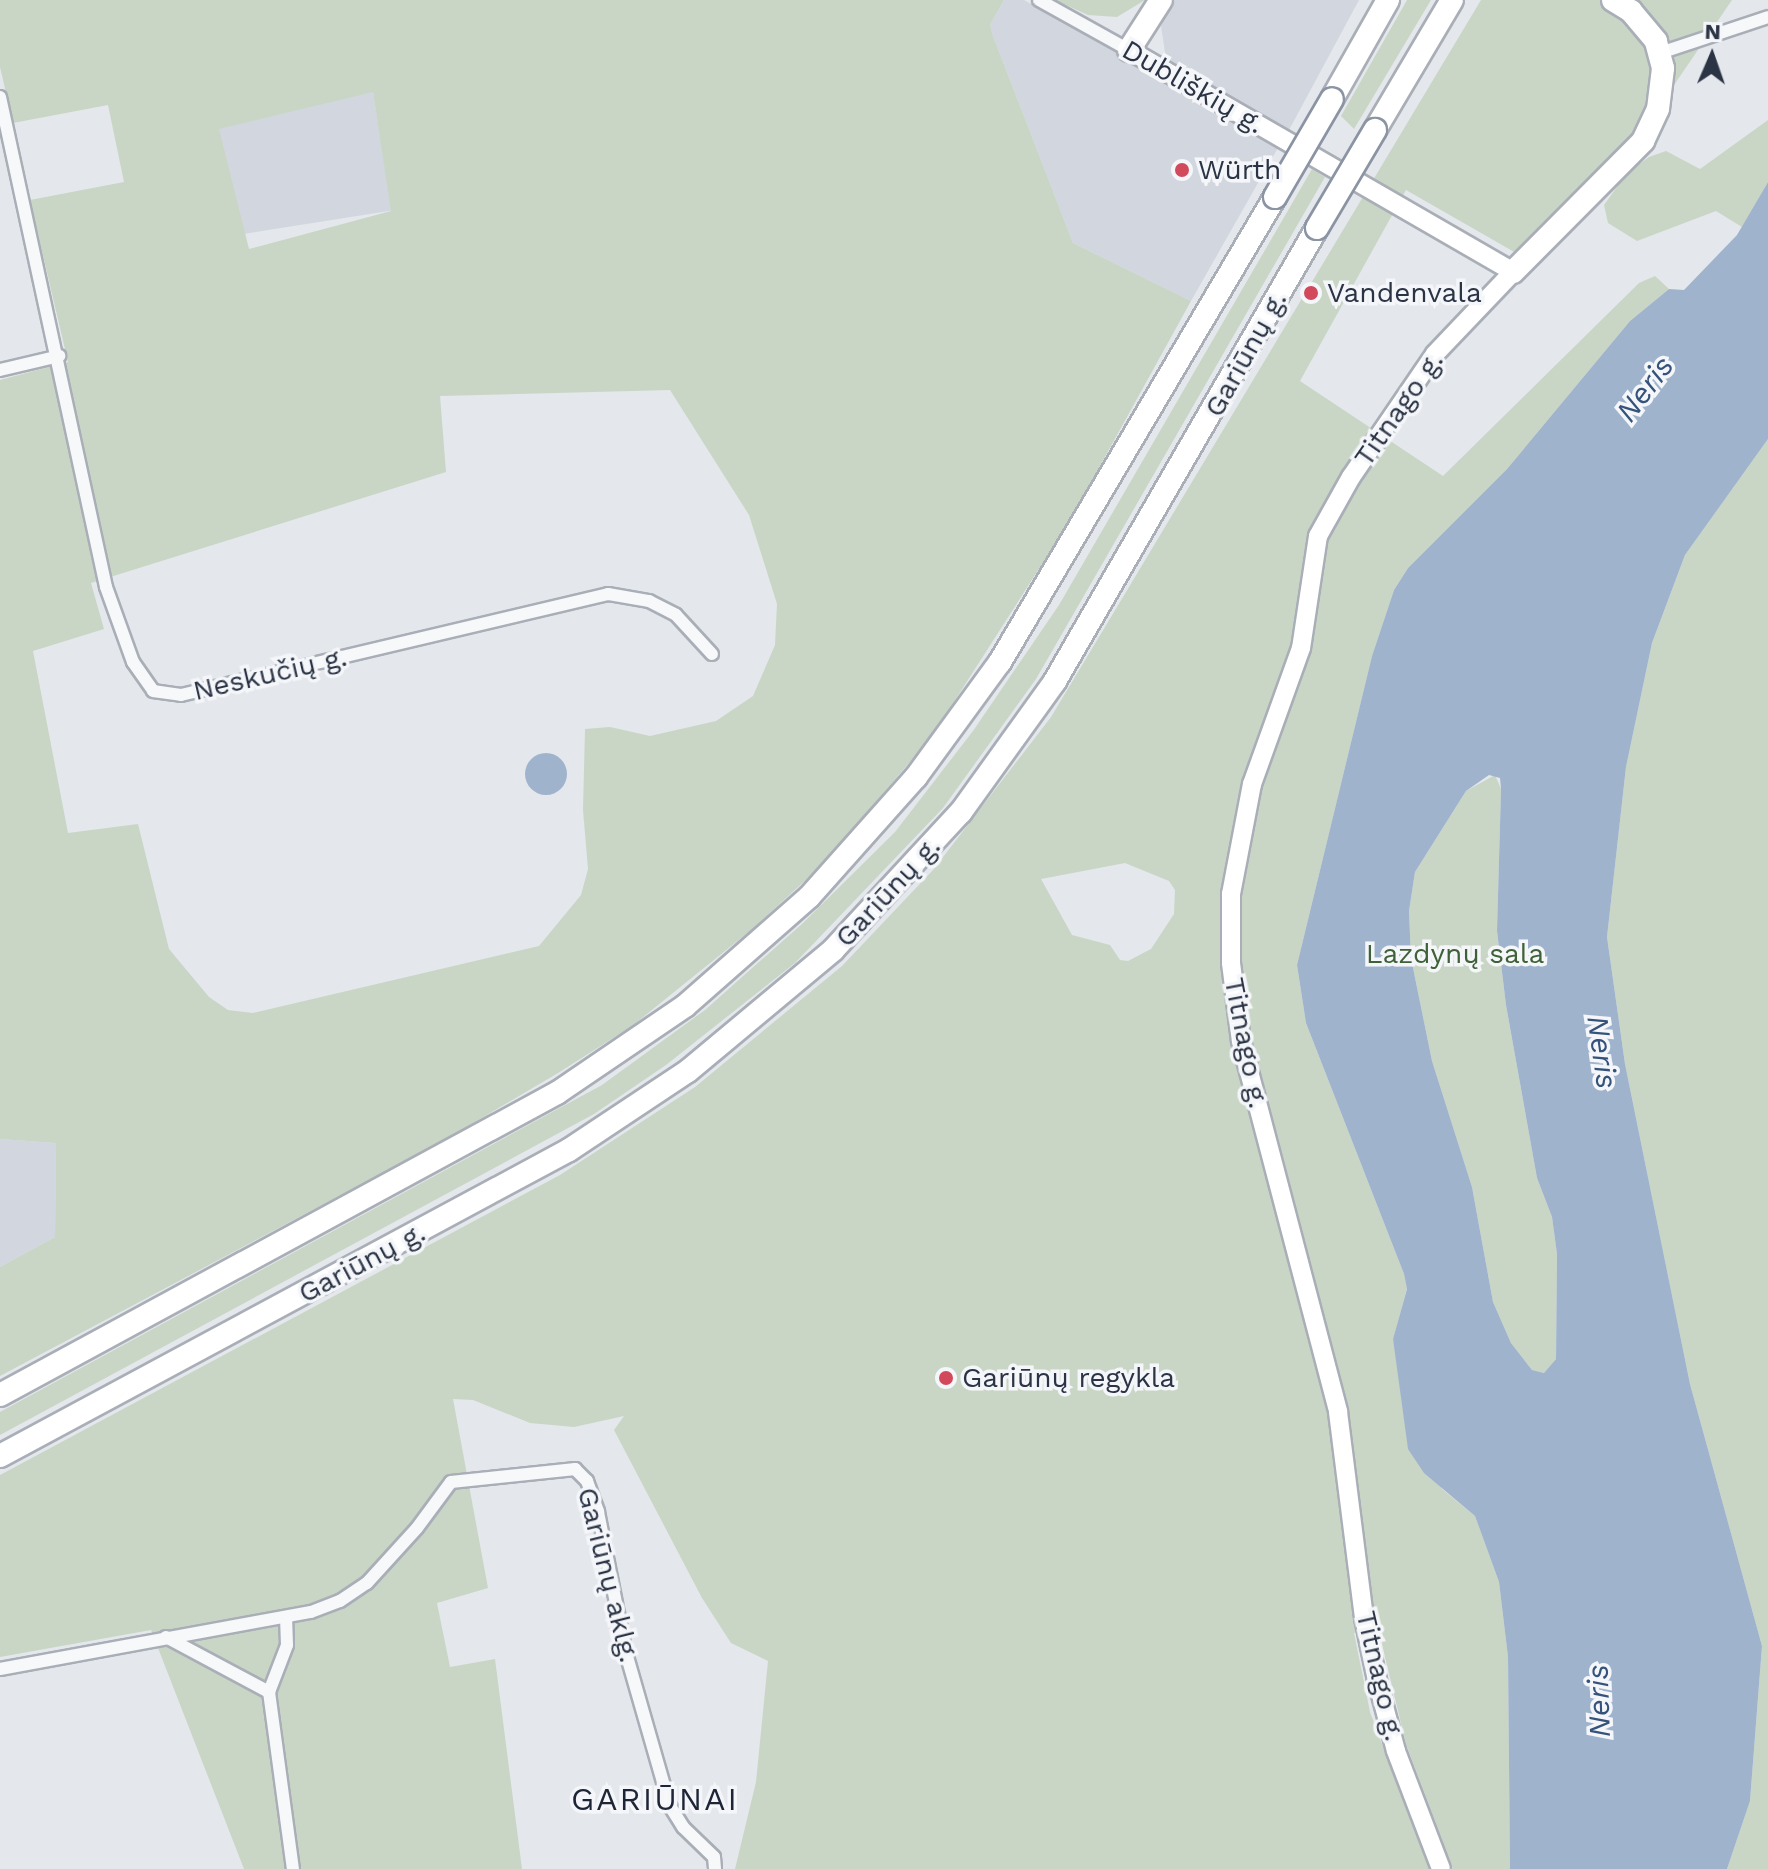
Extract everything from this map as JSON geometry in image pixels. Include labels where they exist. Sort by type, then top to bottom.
[{"type":"highway","points":[[1129,50],[1161,0]]},
{"type":"highway","name":"Gariūnų g.","points":[[0,1395],[557,1093],[685,1006],[809,897],[916,777],[1000,662],[1388,0]]},
{"type":"highway","name":"Gariūnų g.","points":[[0,1456],[569,1150],[688,1071],[833,950],[961,812],[1055,681],[1452,0]]},
{"type":"highway","points":[[1513,272],[1643,141],[1661,95],[1660,53],[1649,29],[1613,0]]},
{"type":"street","name":"Dubliškių g.","points":[[1039,0],[1513,272]]},
{"type":"street","points":[[1660,53],[1768,17]]},
{"type":"street","points":[[0,97],[59,356],[0,370]]},
{"type":"street","name":"Titnago g.","points":[[1441,1869],[1396,1751],[1377,1680],[1338,1412],[1241,1041],[1231,963],[1231,894],[1252,784],[1301,648],[1318,536],[1351,477],[1435,354],[1513,272]]},
{"type":"street","name":"Neskučių g.","points":[[59,356],[115,622],[143,682],[153,691],[181,695],[608,594],[649,601],[676,615],[712,654]]},
{"type":"street","name":"Gariūnų aklg.","points":[[0,1669],[166,1637],[286,1619],[340,1601],[367,1583],[409,1538],[451,1482],[466,1476],[575,1469],[587,1481],[598,1512],[626,1653],[670,1806],[683,1827],[714,1857],[715,1869]]},
{"type":"street","points":[[286,1619],[287,1645],[269,1692],[293,1869]]},
{"type":"street","points":[[166,1637],[269,1692]]},
{"type":"shaded area","points":[[1004,0],[1024,0],[1279,146],[1191,301],[1073,243],[993,36],[990,25]]},
{"type":"shaded area","points":[[1175,0],[1359,0],[1289,130],[1166,59],[1161,26]]},
{"type":"shaded area","points":[[373,92],[392,211],[236,235],[217,117]]},
{"type":"shaded area","points":[[0,1139],[56,1143],[55,1237],[0,1267]]},
{"type":"green space","points":[[0,0],[1004,0],[990,25],[993,36],[1073,243],[1191,301],[1069,522],[932,736],[822,865],[751,930],[632,1026],[558,1073],[446,1139],[0,1376],[0,1267],[55,1237],[56,1143],[0,1139],[0,380],[68,362],[30,200],[124,182],[108,105],[13,123],[0,67]],"holes":[[[373,92],[391,211],[249,249],[219,129]],[[670,390],[749,515],[777,604],[775,645],[753,696],[716,721],[650,736],[610,727],[585,729],[583,810],[588,869],[581,895],[539,946],[253,1013],[228,1010],[209,997],[169,949],[138,824],[68,833],[33,651],[104,629],[91,583],[446,472],[440,396]]]},
{"type":"green space","points":[[1055,0],[1145,0],[1117,17],[1088,15]]},
{"type":"green space","points":[[1407,0],[1431,0],[1354,129],[1341,116]]},
{"type":"green space","points":[[1481,0],[1732,0],[1644,129],[1516,253],[1406,190],[1300,381],[1443,476],[1639,283],[1655,276],[1669,289],[1630,321],[1507,469],[1408,568],[1394,590],[1372,656],[1297,965],[1306,1023],[1404,1274],[1407,1288],[1393,1340],[1442,1489],[1475,1516],[1499,1582],[1508,1657],[1510,1869],[1453,1869],[1406,1744],[1377,1624],[1354,1633],[1370,1712],[1429,1869],[735,1869],[756,1782],[768,1661],[731,1643],[702,1598],[614,1430],[624,1416],[574,1427],[530,1423],[473,1400],[453,1399],[488,1588],[437,1603],[450,1667],[495,1659],[522,1869],[244,1869],[151,1630],[0,1657],[0,1475],[560,1175],[695,1087],[842,966],[933,870],[1051,717]],"holes":[[[1125,863],[1169,881],[1175,890],[1174,914],[1151,949],[1128,961],[1120,960],[1110,945],[1072,935],[1041,879]]]},
{"type":"green space","points":[[1768,120],[1768,182],[1742,227],[1716,211],[1637,241],[1608,223],[1604,205],[1627,173],[1649,157],[1666,151],[1700,169]]},
{"type":"green space","points":[[1312,169],[1325,177],[1036,679],[943,808],[795,963],[666,1065],[594,1114],[0,1435],[0,1412],[602,1085],[705,1010],[803,923],[895,832],[973,731],[1059,605]]},
{"type":"green space","points":[[1768,439],[1768,1869],[1727,1869],[1750,1801],[1762,1646],[1690,1384],[1625,1064],[1607,937],[1626,767],[1652,643],[1685,555]]},
{"type":"green space","name":"Lazdynų sala","points":[[1495,775],[1501,789],[1497,932],[1506,1005],[1537,1178],[1552,1217],[1557,1254],[1556,1359],[1544,1373],[1532,1370],[1511,1343],[1493,1302],[1472,1187],[1432,1061],[1411,958],[1409,911],[1415,872],[1466,791]]},
{"type":"water","name":"Neris","points":[[1768,182],[1768,439],[1685,555],[1652,643],[1626,767],[1607,937],[1625,1064],[1690,1384],[1762,1646],[1750,1801],[1727,1869],[1510,1869],[1508,1657],[1499,1582],[1475,1516],[1424,1473],[1408,1449],[1393,1339],[1407,1289],[1404,1274],[1306,1023],[1297,965],[1372,656],[1394,590],[1408,568],[1507,469],[1630,321],[1669,289],[1684,290],[1737,235]],"holes":[[[1489,775],[1500,778],[1497,931],[1506,1005],[1537,1178],[1552,1217],[1557,1254],[1556,1359],[1544,1373],[1532,1370],[1511,1343],[1493,1302],[1472,1187],[1432,1061],[1411,958],[1409,911],[1415,872],[1466,791]]]},
{"type":"water","points":[[546,753],[561,759],[567,774],[561,789],[546,795],[531,789],[525,774],[531,759]]},
{"type":"place","name":"Würth","points":[[1182,170]]},
{"type":"place","name":"Vandenvala","points":[[1311,293]]},
{"type":"place","name":"Gariūnų regykla","points":[[946,1378]]},
{"type":"district","name":"GARIŪNAI","points":[[655,1799]]}]
